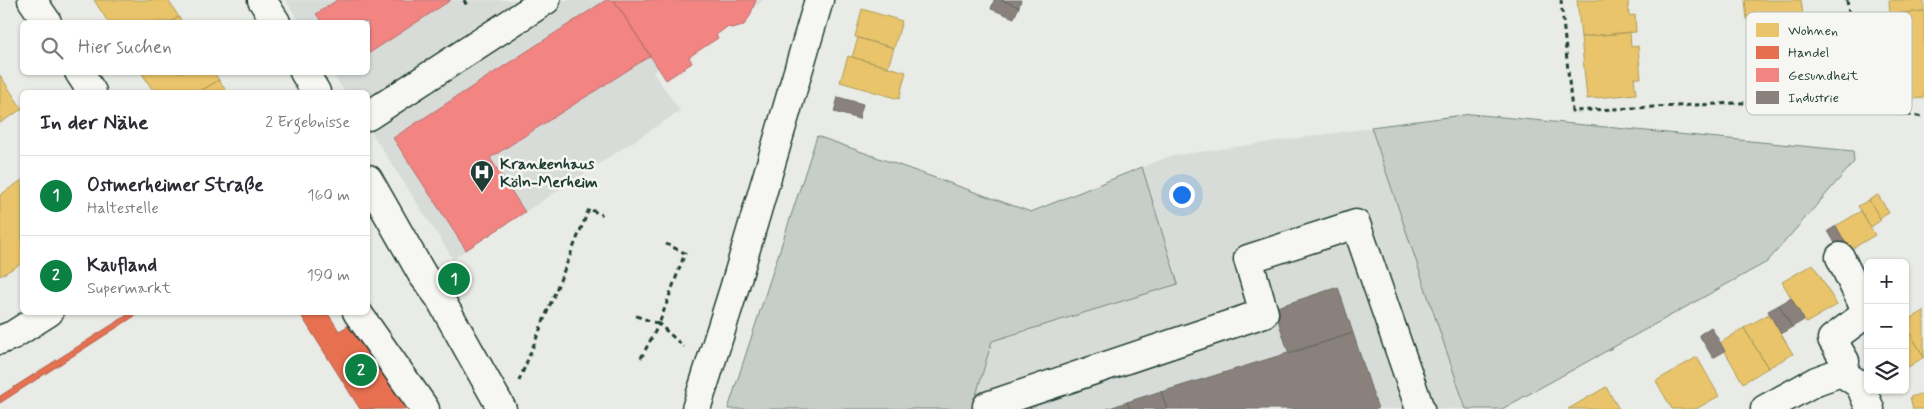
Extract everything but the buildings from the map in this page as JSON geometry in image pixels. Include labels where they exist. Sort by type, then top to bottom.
[{"type":"street","points":[[32,0],[46,20]]},
{"type":"street","points":[[370,115],[546,0]]},
{"type":"street","points":[[696,409],[819,0]]},
{"type":"street","points":[[81,75],[91,90]]},
{"type":"street","points":[[306,75],[315,90]]},
{"type":"street","points":[[370,183],[502,409]]},
{"type":"street","points":[[986,406],[1264,313],[1248,259],[1356,224],[1420,409]]},
{"type":"street","points":[[1840,257],[1867,313],[1832,339],[1845,361],[1841,372]]},
{"type":"street","points":[[0,340],[13,336],[45,315]]},
{"type":"street","points":[[359,315],[425,409]]},
{"type":"street","points":[[1765,409],[1816,381],[1841,372]]},
{"type":"street","points":[[1841,372],[1860,384],[1870,409]]},
{"type":"path","points":[[464,0],[468,8]]},
{"type":"path","points":[[1561,0],[1572,112],[1746,103]]},
{"type":"path","points":[[1909,115],[1924,117]]},
{"type":"path","points":[[519,382],[590,209],[602,215]]},
{"type":"path","points":[[641,358],[660,324],[685,253],[666,244]]},
{"type":"path","points":[[636,316],[660,324],[686,349],[711,360]]},
{"type":"shaded area","name":"Krankenhaus Köln-Merheim","points":[[285,0],[764,0],[653,72],[680,111],[453,259],[370,130],[370,90],[344,90],[333,75],[370,75],[370,20],[299,20]]},
{"type":"shaded area","points":[[1470,114],[1853,151],[1854,162],[1767,262],[1502,409],[972,409],[1031,212],[1170,156]]},
{"type":"shaded area","points":[[1471,114],[1853,151],[1854,162],[1767,262],[1502,409],[1466,409],[1371,127]]},
{"type":"shaded area","points":[[817,136],[1031,212],[1142,167],[1178,284],[992,341],[972,409],[728,409]]},
{"type":"place","name":"Krankenhaus Köln-Merheim","points":[[482,193]]},
{"type":"place","name":"Ostmerheimer Straße","points":[[454,279]]},
{"type":"place","name":"Kaufland","points":[[361,370]]}]
